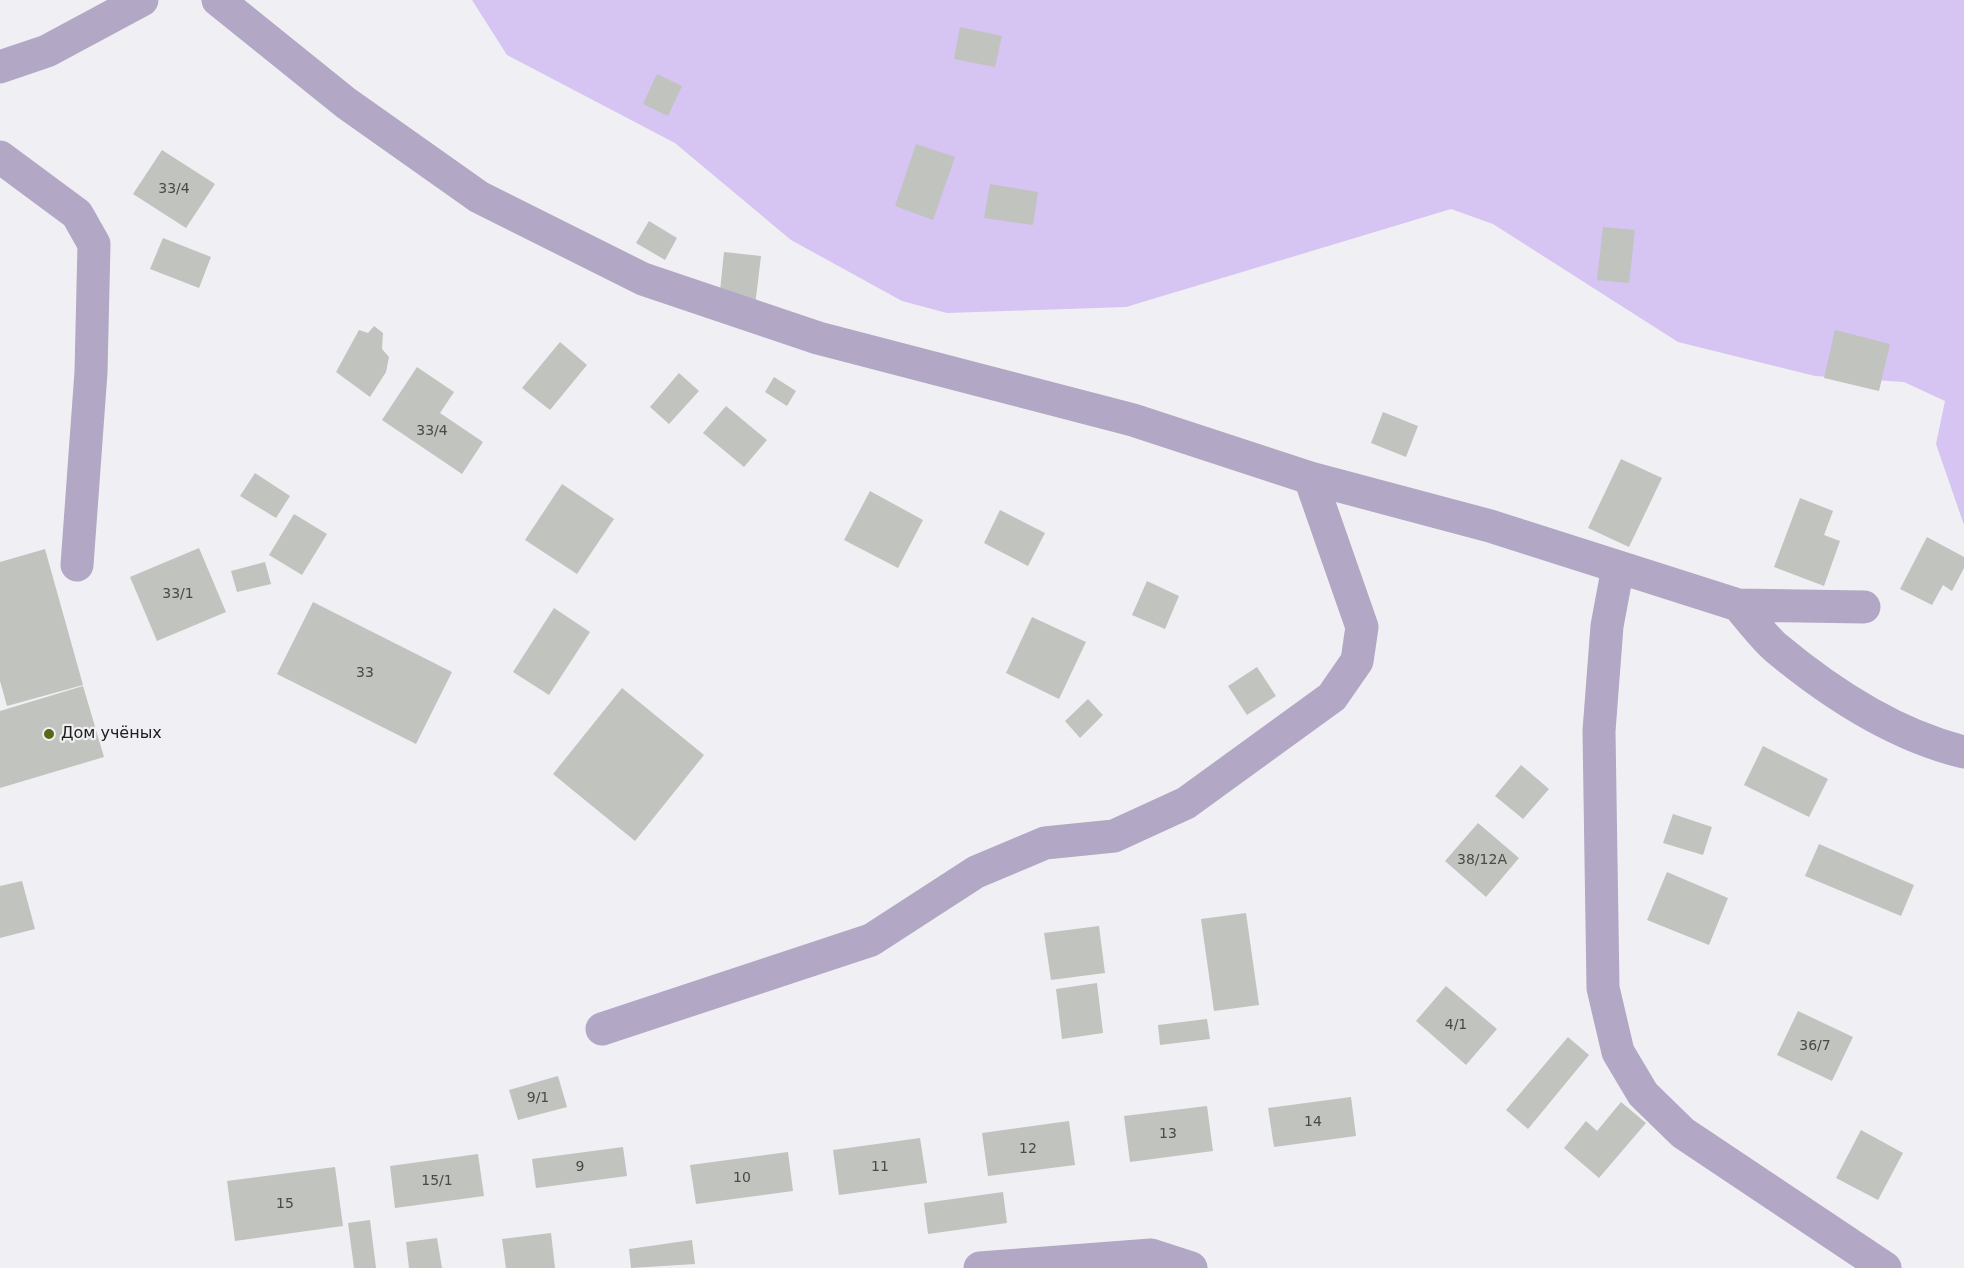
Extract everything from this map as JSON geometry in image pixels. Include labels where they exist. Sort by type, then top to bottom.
[{"type":"street","points":[[0,67],[47,51],[142,0]]},
{"type":"street","points":[[218,0],[346,103],[479,196],[643,279],[818,338],[1132,420],[1310,478],[1491,526],[1738,605],[1864,607]]},
{"type":"street","points":[[0,157],[77,214],[94,244],[91,372],[77,565]]},
{"type":"street","points":[[602,1029],[871,940],[976,872],[1045,843],[1114,836],[1186,803],[1332,697],[1357,661],[1362,627],[1310,478]]},
{"type":"street","points":[[1618,567],[1602,669],[1599,742],[1603,988],[1618,1052],[1643,1094],[1683,1133],[1885,1268]]},
{"type":"street","points":[[1738,605],[1774,645],[1851,705],[1943,747],[1964,752]]},
{"type":"street","points":[[980,1268],[1151,1255],[1191,1268]]},
{"type":"shaded area","points":[[472,0],[1964,0],[1964,525],[1936,444],[1945,401],[1904,382],[1815,376],[1678,342],[1493,224],[1451,209],[1126,307],[947,313],[902,301],[791,240],[675,143],[507,55]]},
{"type":"building","points":[[960,27],[1002,36],[995,67],[954,59]]},
{"type":"building","points":[[657,74],[682,86],[668,116],[643,104]]},
{"type":"building","points":[[916,144],[955,157],[933,220],[895,206]]},
{"type":"building","points":[[162,150],[215,184],[186,228],[133,194]]},
{"type":"building","points":[[990,184],[1038,192],[1033,225],[984,218]]},
{"type":"building","points":[[649,221],[677,238],[665,260],[636,243]]},
{"type":"building","points":[[1603,227],[1635,230],[1629,283],[1597,280]]},
{"type":"building","points":[[163,238],[211,257],[199,288],[150,269]]},
{"type":"building","points":[[724,252],[761,256],[755,306],[719,301]]},
{"type":"building","points":[[374,326],[383,333],[382,349],[389,357],[386,372],[370,397],[336,372],[359,330],[368,333]]},
{"type":"building","points":[[1835,330],[1890,344],[1879,391],[1824,378]]},
{"type":"building","points":[[560,342],[587,365],[550,410],[522,388]]},
{"type":"building","points":[[417,367],[454,392],[440,413],[483,442],[462,474],[382,420]]},
{"type":"building","points":[[679,373],[699,391],[669,424],[650,407]]},
{"type":"building","points":[[774,377],[796,391],[787,406],[765,392]]},
{"type":"building","points":[[726,406],[767,440],[744,467],[703,433]]},
{"type":"building","points":[[1383,412],[1418,426],[1406,457],[1371,443]]},
{"type":"building","points":[[1621,459],[1662,478],[1629,547],[1588,528]]},
{"type":"building","points":[[255,473],[290,496],[276,518],[240,496]]},
{"type":"building","points":[[562,484],[614,519],[577,574],[525,540]]},
{"type":"building","points":[[870,491],[923,520],[898,568],[844,540]]},
{"type":"building","points":[[1800,498],[1833,511],[1824,535],[1840,541],[1824,586],[1774,567]]},
{"type":"building","points":[[1000,510],[1045,533],[1028,566],[984,543]]},
{"type":"building","points":[[294,514],[327,534],[302,575],[269,555]]},
{"type":"building","points":[[1927,537],[1964,557],[1964,568],[1952,591],[1943,585],[1932,605],[1900,589]]},
{"type":"building","points":[[199,548],[226,612],[157,641],[130,577]]},
{"type":"building","points":[[45,549],[83,685],[7,706],[0,681],[0,562]]},
{"type":"building","points":[[265,562],[271,584],[237,592],[231,571]]},
{"type":"building","points":[[1147,581],[1179,596],[1165,629],[1132,615]]},
{"type":"building","points":[[313,602],[452,672],[416,744],[277,674]]},
{"type":"building","points":[[554,608],[590,632],[549,695],[513,672]]},
{"type":"building","points":[[1032,617],[1086,642],[1059,699],[1006,673]]},
{"type":"building","points":[[1257,667],[1276,696],[1247,715],[1228,686]]},
{"type":"building","name":"Дом учёных","points":[[83,686],[104,757],[0,788],[0,711]]},
{"type":"building","points":[[622,688],[704,755],[635,841],[553,774]]},
{"type":"building","points":[[1088,699],[1103,715],[1080,738],[1065,721]]},
{"type":"building","points":[[1763,746],[1828,779],[1809,817],[1744,785]]},
{"type":"building","points":[[1521,765],[1549,789],[1523,819],[1495,796]]},
{"type":"building","points":[[1673,814],[1712,827],[1703,855],[1663,843]]},
{"type":"building","points":[[1478,823],[1519,858],[1486,897],[1445,861]]},
{"type":"building","points":[[1819,844],[1914,885],[1901,916],[1805,876]]},
{"type":"building","points":[[1667,872],[1728,898],[1709,945],[1647,920]]},
{"type":"building","points":[[22,881],[35,929],[0,938],[0,886]]},
{"type":"building","points":[[1246,913],[1259,1005],[1214,1011],[1201,919]]},
{"type":"building","points":[[1099,926],[1105,973],[1051,980],[1044,933]]},
{"type":"building","points":[[1097,983],[1103,1033],[1062,1039],[1056,989]]},
{"type":"building","points":[[1446,986],[1497,1029],[1466,1065],[1416,1021]]},
{"type":"building","points":[[1798,1011],[1853,1037],[1832,1081],[1777,1055]]},
{"type":"building","points":[[1207,1019],[1210,1039],[1160,1045],[1158,1025]]},
{"type":"building","points":[[1568,1037],[1589,1055],[1528,1129],[1506,1110]]},
{"type":"building","points":[[558,1076],[567,1107],[518,1120],[509,1090]]},
{"type":"building","points":[[1351,1097],[1356,1136],[1274,1147],[1268,1108]]},
{"type":"building","points":[[1621,1102],[1646,1123],[1599,1178],[1564,1148],[1586,1121],[1597,1131]]},
{"type":"building","points":[[1207,1106],[1213,1151],[1130,1162],[1124,1116]]},
{"type":"building","points":[[1069,1121],[1075,1165],[988,1176],[982,1133]]},
{"type":"building","points":[[1861,1130],[1903,1153],[1878,1200],[1836,1178]]},
{"type":"building","points":[[920,1138],[927,1183],[839,1195],[833,1150]]},
{"type":"building","points":[[623,1147],[627,1176],[536,1188],[532,1159]]},
{"type":"building","points":[[788,1152],[793,1191],[696,1204],[690,1165]]},
{"type":"building","points":[[478,1154],[484,1196],[395,1208],[390,1166]]},
{"type":"building","points":[[335,1167],[343,1226],[235,1241],[227,1181]]},
{"type":"building","points":[[1003,1192],[1007,1223],[928,1234],[924,1203]]},
{"type":"building","points":[[370,1220],[376,1268],[354,1268],[348,1223]]},
{"type":"building","points":[[551,1233],[555,1268],[506,1268],[502,1239]]},
{"type":"building","points":[[437,1238],[442,1268],[409,1268],[406,1242]]},
{"type":"building","points":[[692,1240],[695,1264],[631,1268],[629,1249]]},
{"type":"place","name":"Дом учёных","points":[[49,734]]}]
